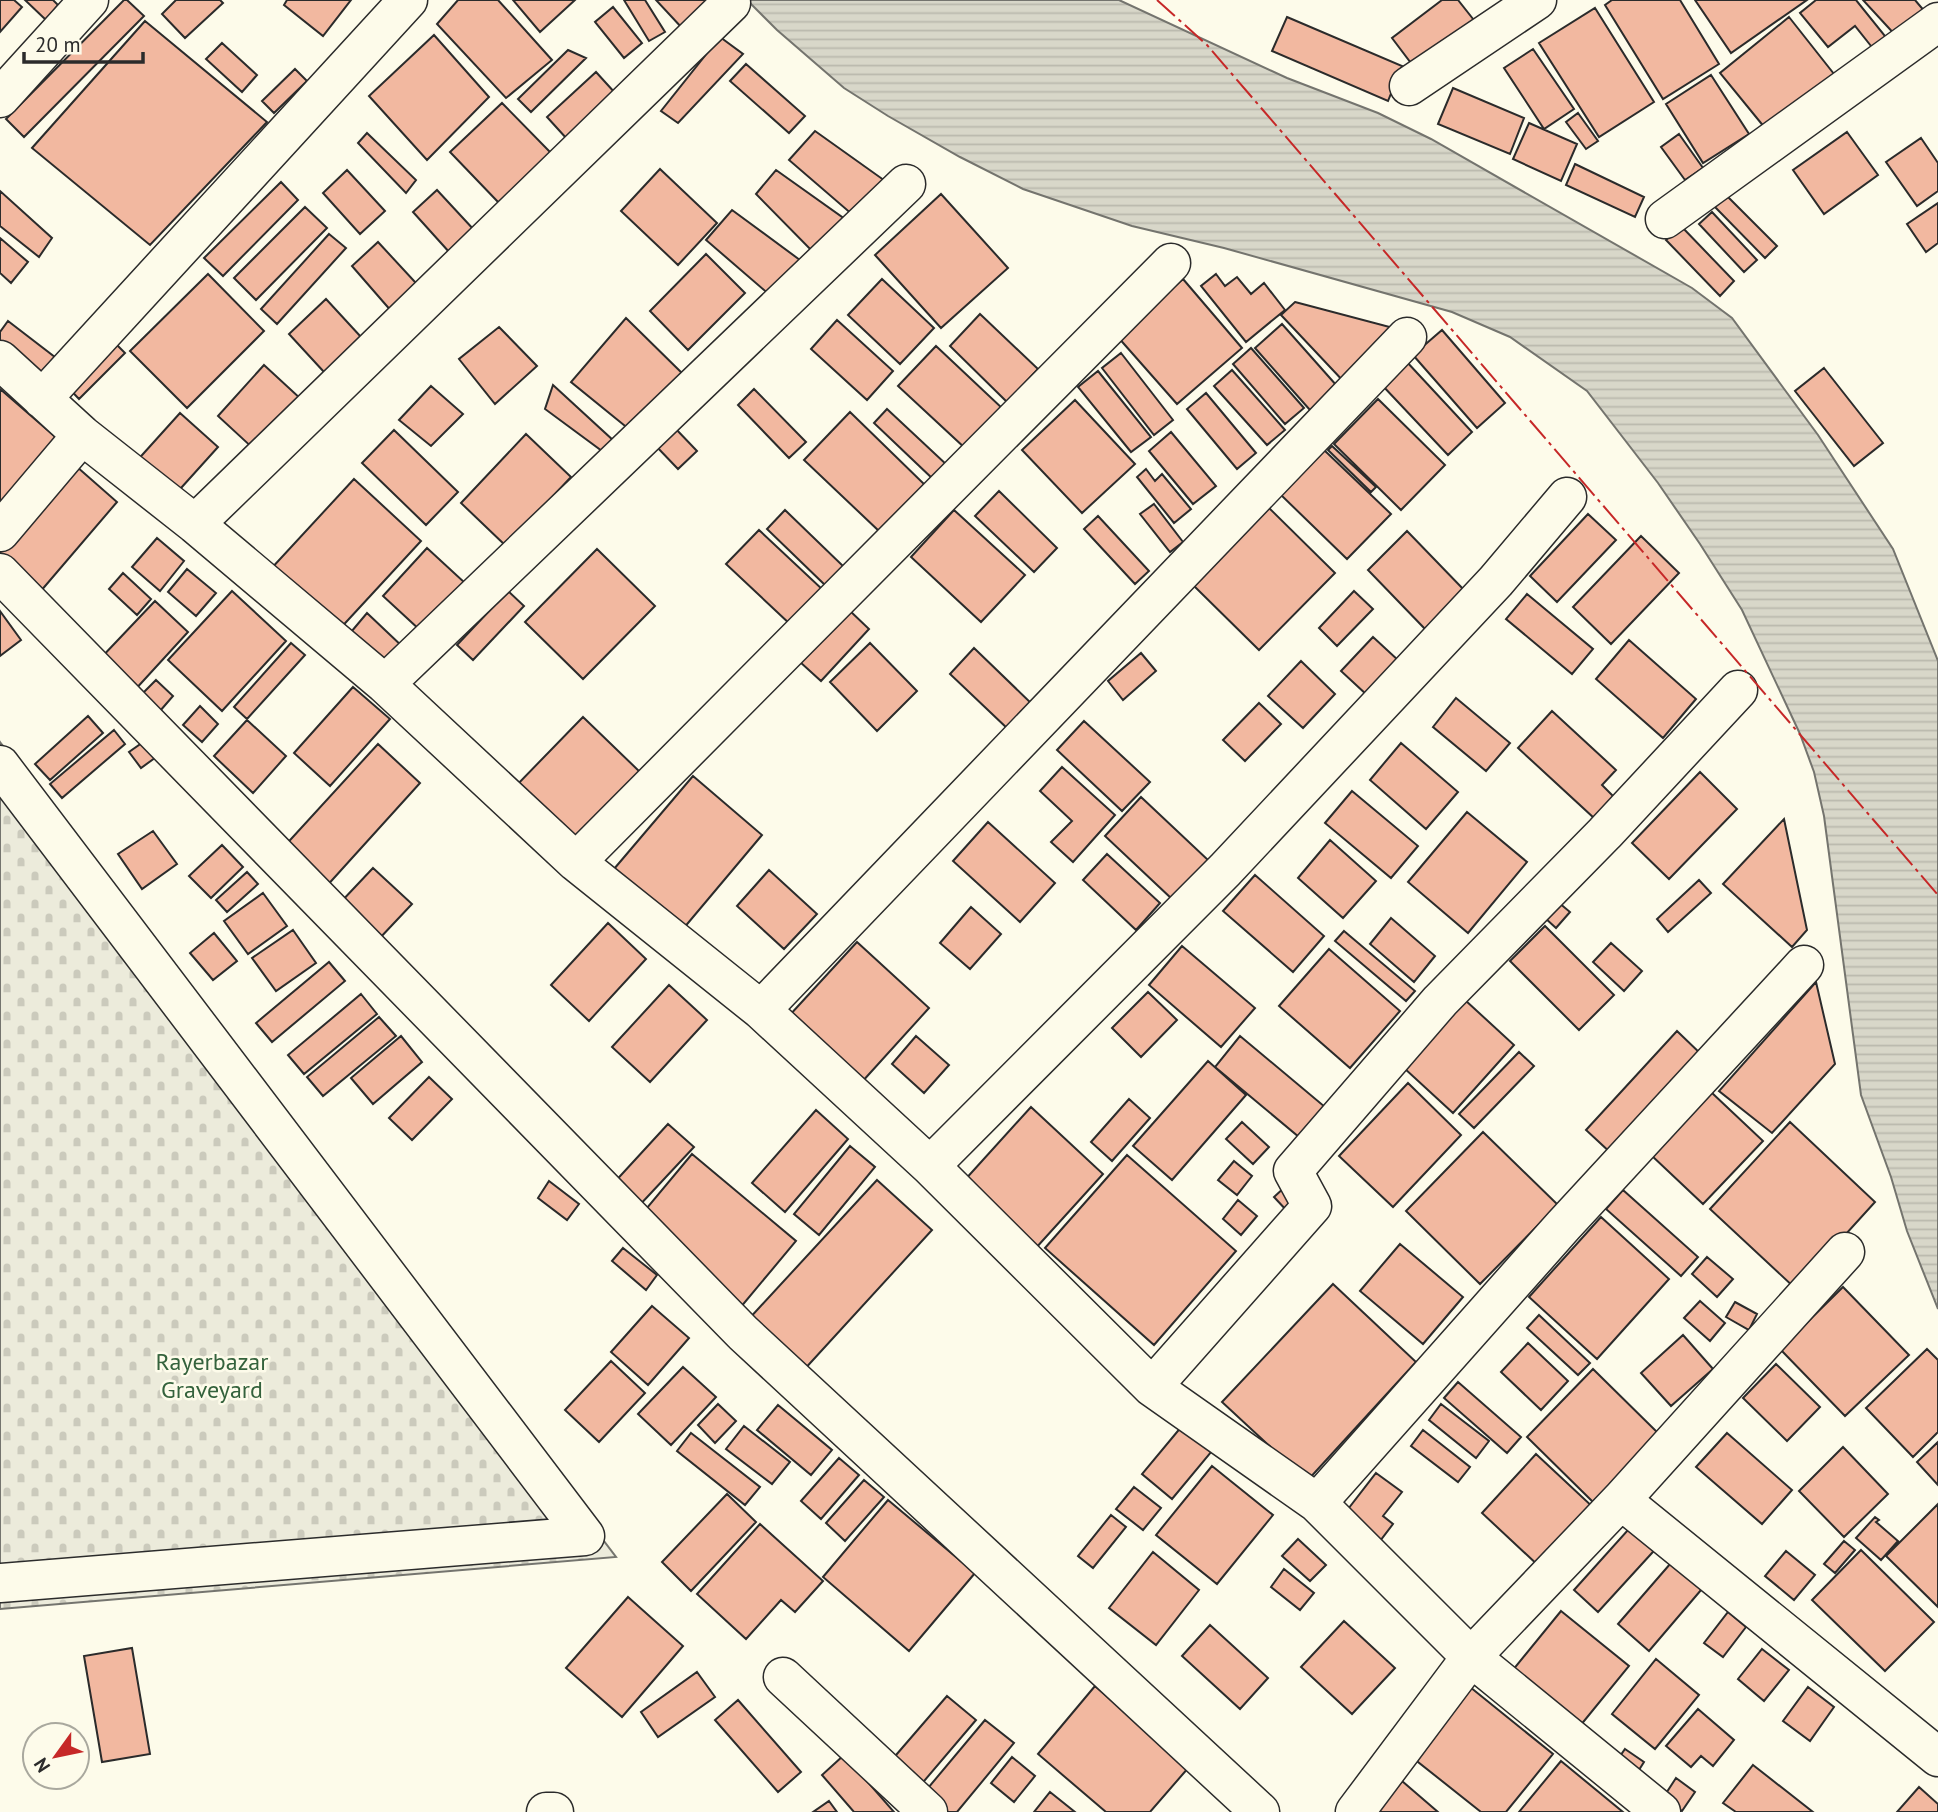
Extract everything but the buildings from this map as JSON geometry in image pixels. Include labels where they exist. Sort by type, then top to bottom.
[{"type":"street","points":[[0,98],[89,0]]},
{"type":"street","points":[[42,399],[408,0]]},
{"type":"street","points":[[1409,86],[1537,0]]},
{"type":"street","points":[[195,524],[731,3]]},
{"type":"street","points":[[1665,219],[1938,22]]},
{"type":"street","points":[[385,684],[906,184]]},
{"type":"street","points":[[576,862],[1171,263]]},
{"type":"street","points":[[761,1010],[1407,337]]},
{"type":"street","points":[[0,360],[82,435],[195,524],[385,684],[576,862],[761,1010],[930,1166],[1152,1387],[1317,1503],[1471,1657],[1661,1812]]},
{"type":"street","points":[[0,532],[82,435]]},
{"type":"street","points":[[930,1166],[1226,870],[1496,581],[1567,497]]},
{"type":"street","points":[[0,573],[743,1333],[1260,1812]]},
{"type":"street","points":[[1152,1387],[1312,1206],[1293,1171],[1440,1001],[1605,833],[1738,690]]},
{"type":"street","points":[[0,765],[585,1536],[0,1583]]},
{"type":"street","points":[[1317,1503],[1563,1226],[1804,965]]},
{"type":"street","points":[[1354,1812],[1471,1657],[1621,1500],[1845,1252]]},
{"type":"street","points":[[1621,1500],[1938,1757]]},
{"type":"street","points":[[783,1677],[928,1812]]},
{"type":"street","points":[[546,1812],[554,1812]]},
{"type":"green space","name":"Rayerbazar Graveyard","points":[[0,742],[616,1557],[0,1609]]},
{"type":"shaded area","points":[[747,0],[1119,0],[1287,78],[1378,113],[1431,139],[1692,288],[1732,318],[1818,435],[1893,549],[1938,661],[1938,1309],[1907,1231],[1891,1177],[1861,1095],[1824,816],[1814,772],[1800,734],[1742,610],[1658,483],[1587,391],[1510,337],[1452,312],[1224,248],[1132,226],[1023,189],[960,157],[844,88]]},
{"type":"power","points":[[1157,0],[1207,45],[1938,895]]}]
